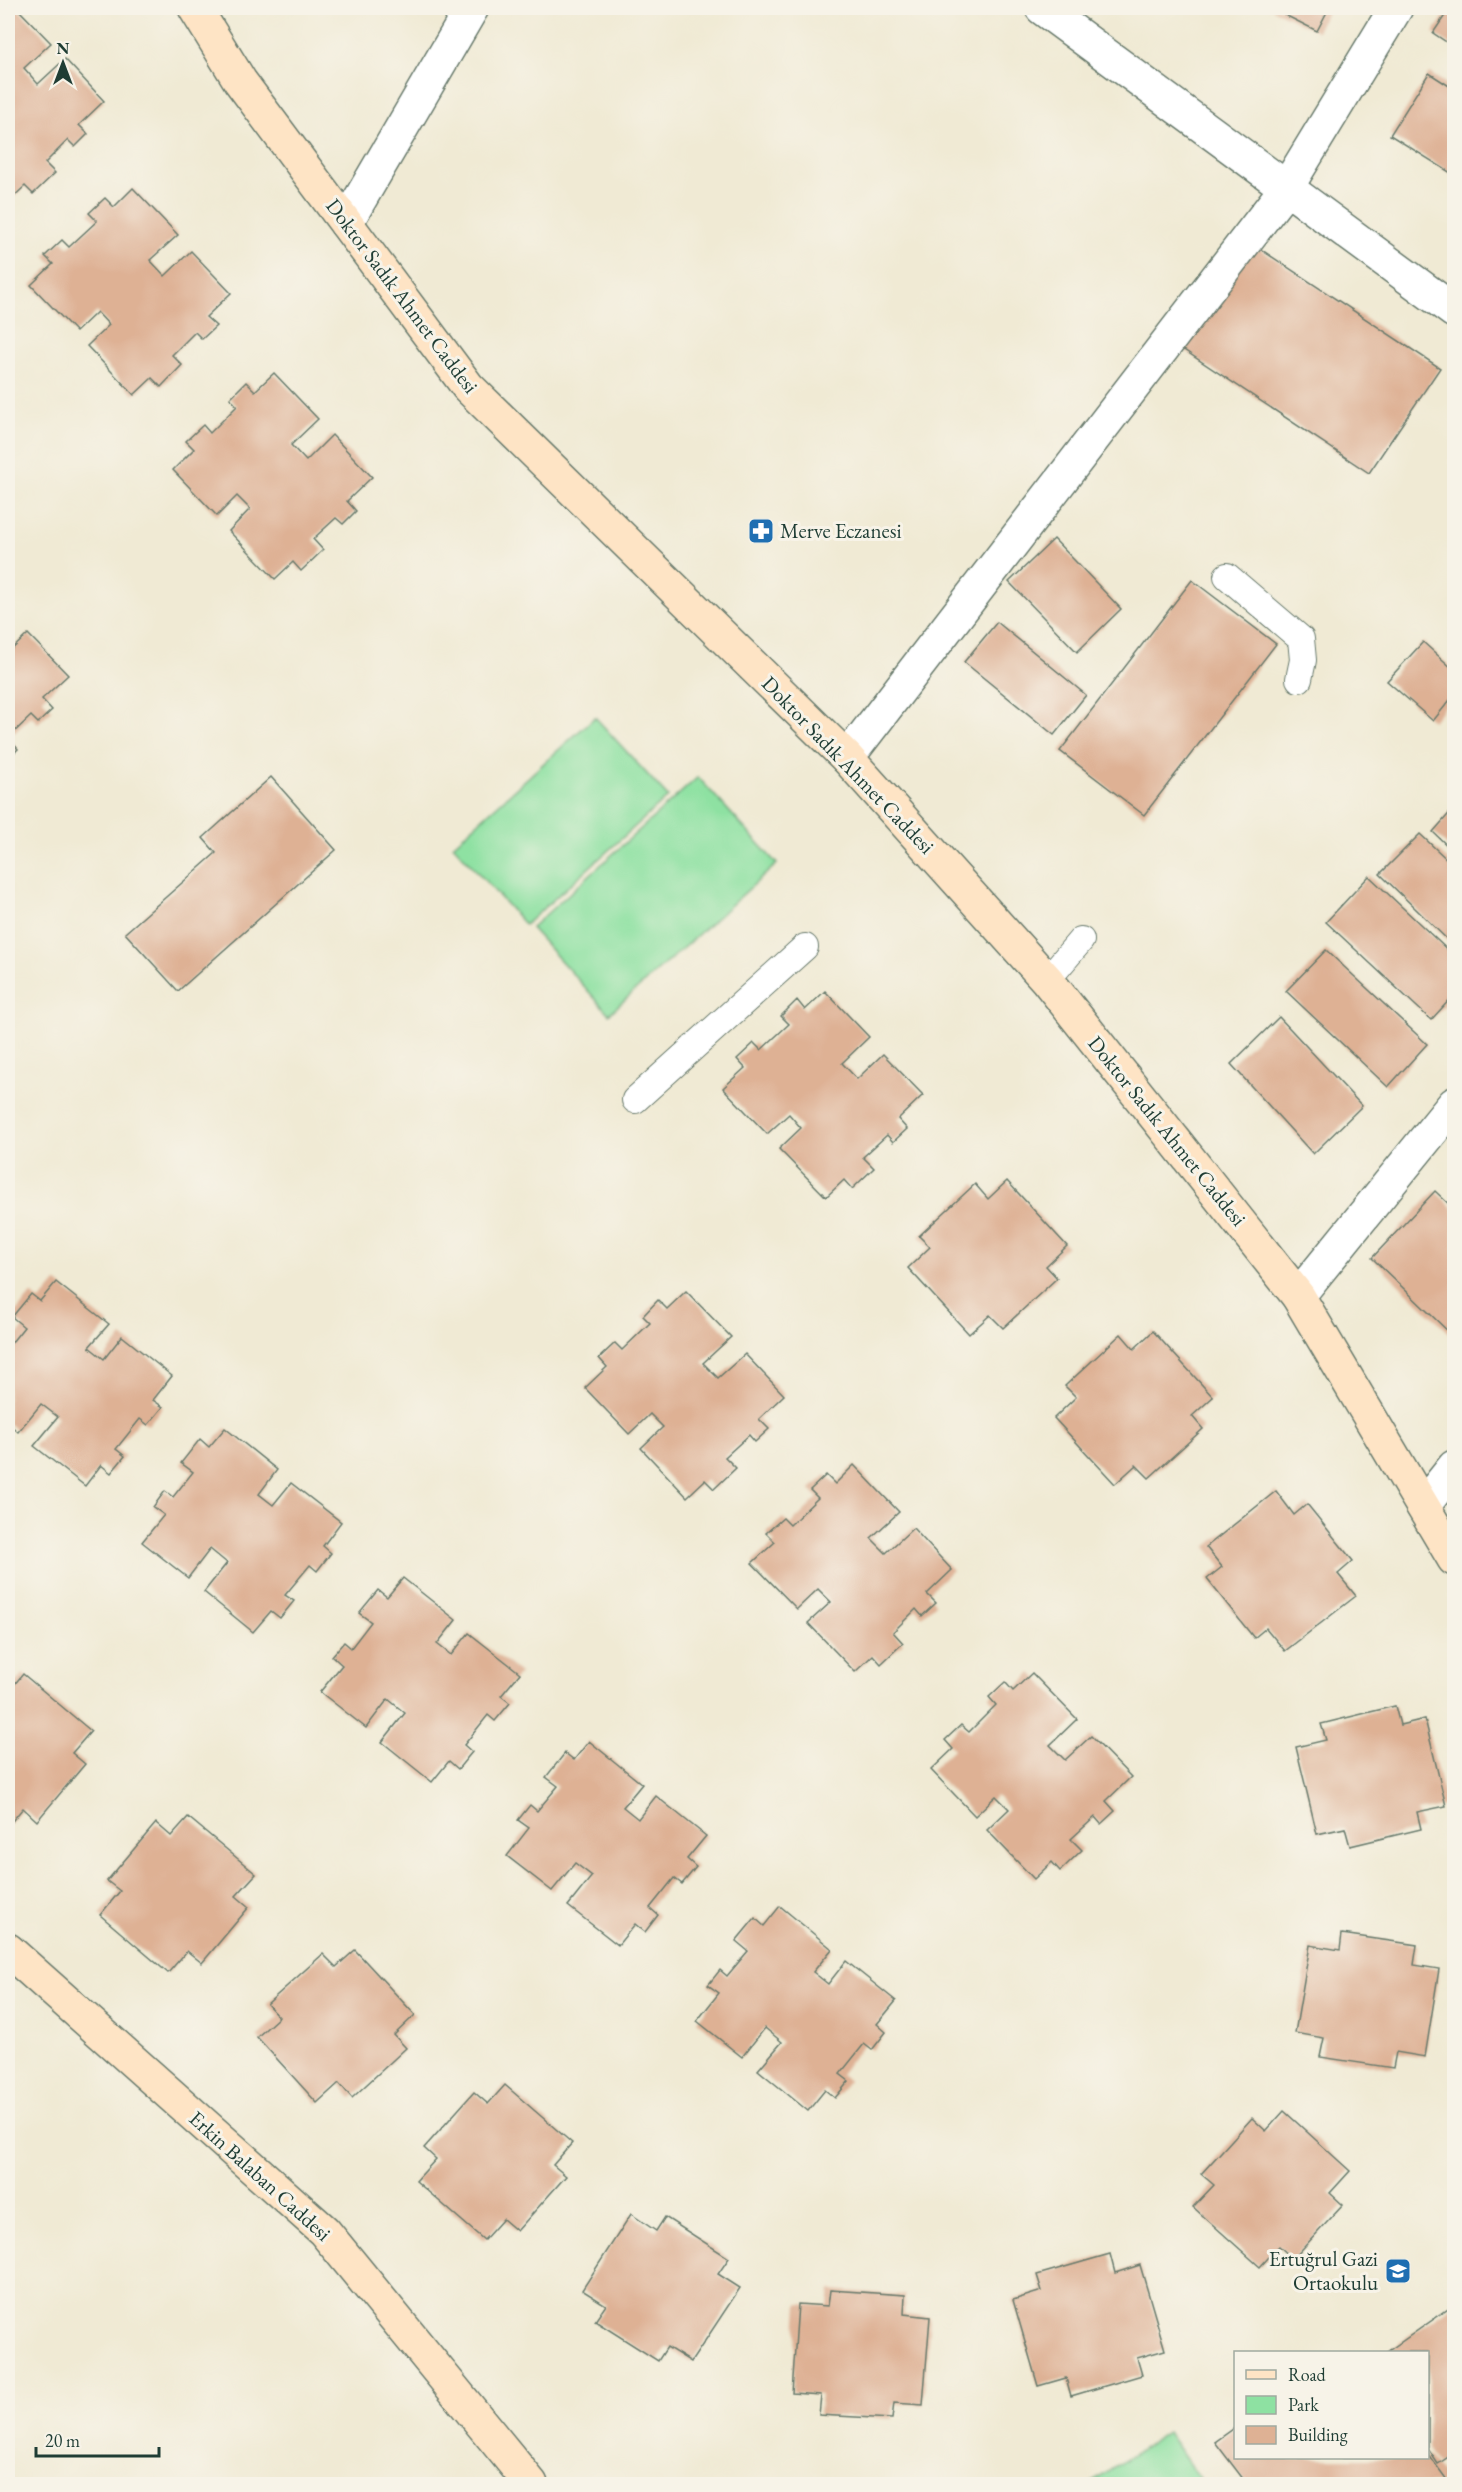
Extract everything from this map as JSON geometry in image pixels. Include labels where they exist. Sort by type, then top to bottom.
[{"type":"street","name":"Doktor Sadık Ahmet Caddesi","points":[[195,8],[240,81],[468,387],[847,758],[1047,981],[1298,1296],[1455,1559]]},
{"type":"street","points":[[346,223],[472,8]]},
{"type":"street","points":[[1042,8],[1455,310]]},
{"type":"street","points":[[847,758],[1287,187],[1396,8]]},
{"type":"street","points":[[1298,1296],[1455,1104]]},
{"type":"street","points":[[1423,1506],[1455,1467]]},
{"type":"street","name":"Erkin Balaban Caddesi","points":[[8,1950],[324,2231],[531,2484]]},
{"type":"lane","points":[[1227,576],[1301,639],[1303,660],[1299,679]]},
{"type":"lane","points":[[1047,981],[1081,940]]},
{"type":"lane","points":[[635,1100],[805,947]]},
{"type":"green space","points":[[595,717],[668,797],[525,925],[453,845]]},
{"type":"green space","points":[[698,777],[777,864],[609,1014],[531,928]]},
{"type":"green space","points":[[1167,2432],[1203,2484],[1090,2484]]},
{"type":"building","points":[[8,8],[17,8],[51,43],[24,68],[38,84],[65,59],[104,101],[79,125],[88,134],[75,147],[68,140],[45,163],[55,173],[33,194],[25,186],[8,202]]},
{"type":"building","points":[[1271,8],[1329,8],[1317,31]]},
{"type":"building","points":[[1450,8],[1454,8],[1454,47],[1433,33]]},
{"type":"building","points":[[1429,73],[1454,89],[1454,175],[1390,135]]},
{"type":"building","points":[[133,188],[178,235],[150,260],[165,276],[191,251],[231,293],[206,317],[216,326],[202,339],[195,332],[172,355],[182,365],[161,387],[152,378],[134,395],[87,346],[109,325],[97,312],[76,332],[31,285],[53,264],[45,256],[62,240],[69,247],[97,221],[89,213],[105,198],[114,207]]},
{"type":"building","points":[[1251,243],[1440,368],[1369,473],[1181,348]]},
{"type":"building","points":[[274,373],[318,419],[291,445],[306,461],[332,435],[372,477],[347,501],[356,511],[343,524],[336,518],[313,539],[323,550],[301,571],[293,562],[275,579],[229,531],[250,509],[237,496],[217,516],[173,470],[194,449],[186,441],[203,425],[210,433],[237,406],[230,398],[246,382],[255,391]]},
{"type":"building","points":[[1054,539],[1121,609],[1077,652],[1009,582]]},
{"type":"building","points":[[1192,580],[1276,644],[1144,815],[1060,751]]},
{"type":"building","points":[[997,622],[1086,695],[1054,735],[964,662]]},
{"type":"building","points":[[28,634],[68,675],[42,699],[52,710],[38,723],[31,716],[8,738],[8,653]]},
{"type":"building","points":[[1423,642],[1454,670],[1454,695],[1433,721],[1387,681]]},
{"type":"building","points":[[8,738],[18,749],[8,759]]},
{"type":"building","points":[[271,777],[336,850],[178,991],[125,933],[216,853],[203,838]]},
{"type":"building","points":[[1454,808],[1454,852],[1433,832]]},
{"type":"building","points":[[1420,834],[1454,866],[1454,946],[1380,874]]},
{"type":"building","points":[[1369,876],[1454,956],[1454,995],[1431,1020],[1326,922]]},
{"type":"building","points":[[1326,950],[1427,1044],[1388,1087],[1286,991]]},
{"type":"building","points":[[825,991],[869,1037],[842,1063],[857,1079],[883,1054],[923,1095],[898,1119],[907,1129],[893,1142],[887,1135],[863,1157],[874,1168],[852,1189],[844,1180],[826,1197],[779,1149],[801,1128],[789,1114],[767,1134],[723,1088],[745,1068],[737,1059],[754,1043],[761,1050],[789,1024],[781,1016],[797,1000],[805,1010]]},
{"type":"building","points":[[1279,1017],[1362,1106],[1313,1154],[1231,1064]]},
{"type":"building","points":[[1007,1181],[1067,1246],[1046,1266],[1057,1278],[1003,1328],[990,1315],[969,1334],[908,1268],[930,1247],[919,1236],[975,1184],[988,1199]]},
{"type":"building","points":[[1435,1191],[1454,1209],[1454,1337],[1372,1258]]},
{"type":"building","points":[[56,1282],[109,1324],[89,1347],[104,1359],[122,1336],[172,1376],[153,1400],[163,1407],[148,1425],[140,1419],[116,1449],[125,1456],[111,1473],[101,1465],[85,1486],[34,1446],[58,1417],[41,1404],[18,1432],[8,1423],[8,1347],[24,1327],[12,1317],[31,1294],[40,1301]]},
{"type":"building","points":[[686,1291],[731,1337],[703,1363],[718,1378],[745,1354],[784,1395],[759,1419],[769,1429],[755,1442],[749,1435],[725,1457],[736,1468],[714,1489],[705,1480],[687,1497],[641,1448],[663,1427],[650,1414],[629,1434],[585,1388],[607,1367],[599,1358],[615,1343],[622,1350],[650,1323],[643,1316],[658,1300],[667,1309]]},
{"type":"building","points":[[1153,1331],[1213,1397],[1192,1416],[1203,1429],[1149,1478],[1136,1465],[1115,1484],[1054,1418],[1076,1397],[1065,1386],[1121,1334],[1134,1349]]},
{"type":"building","points":[[225,1428],[277,1470],[259,1494],[273,1505],[291,1483],[341,1522],[323,1546],[331,1553],[317,1571],[310,1565],[285,1595],[294,1601],[280,1618],[271,1611],[253,1632],[204,1592],[227,1563],[210,1549],[188,1578],[142,1542],[164,1515],[153,1507],[165,1491],[173,1497],[193,1472],[181,1463],[200,1439],[209,1447]]},
{"type":"building","points":[[854,1465],[899,1512],[871,1538],[886,1553],[913,1528],[952,1570],[927,1594],[936,1603],[922,1616],[916,1609],[893,1632],[903,1643],[881,1664],[873,1655],[855,1672],[808,1623],[831,1602],[818,1589],[797,1609],[752,1563],[775,1542],[766,1533],[783,1518],[790,1525],[818,1498],[810,1490],[826,1475],[835,1484]]},
{"type":"building","points":[[1276,1491],[1294,1515],[1307,1504],[1353,1561],[1338,1574],[1356,1596],[1285,1651],[1266,1628],[1254,1638],[1207,1579],[1222,1567],[1206,1547]]},
{"type":"building","points":[[403,1578],[456,1620],[437,1644],[451,1655],[469,1633],[520,1673],[501,1696],[510,1703],[495,1721],[488,1715],[464,1745],[472,1752],[458,1769],[449,1761],[432,1782],[382,1742],[405,1713],[388,1699],[366,1728],[320,1692],[342,1665],[332,1656],[344,1642],[351,1648],[371,1622],[359,1613],[378,1590],[387,1597]]},
{"type":"building","points":[[1032,1673],[1077,1719],[1050,1745],[1065,1760],[1091,1736],[1131,1777],[1106,1801],[1115,1811],[1101,1824],[1095,1817],[1071,1839],[1082,1850],[1060,1871],[1052,1862],[1034,1879],[987,1830],[1009,1809],[996,1796],[975,1816],[931,1770],[953,1749],[945,1740],[961,1725],[969,1732],[996,1705],[989,1697],[1005,1682],[1013,1691]]},
{"type":"building","points":[[23,1674],[91,1731],[72,1753],[85,1764],[37,1821],[23,1808],[8,1826],[8,1692]]},
{"type":"building","points":[[1395,1706],[1400,1725],[1425,1719],[1446,1806],[1417,1812],[1421,1829],[1350,1846],[1345,1828],[1317,1834],[1296,1747],[1326,1740],[1321,1724]]},
{"type":"building","points":[[589,1741],[642,1784],[623,1807],[638,1819],[656,1796],[706,1836],[687,1859],[696,1867],[682,1884],[674,1878],[650,1908],[658,1915],[645,1932],[635,1924],[618,1945],[568,1906],[592,1876],[575,1863],[552,1891],[507,1856],[529,1828],[518,1820],[530,1805],[537,1811],[558,1786],[546,1777],[565,1753],[574,1760]]},
{"type":"building","points":[[188,1817],[256,1874],[236,1896],[249,1907],[202,1963],[187,1951],[168,1973],[100,1915],[120,1891],[107,1881],[156,1823],[171,1836]]},
{"type":"building","points":[[780,1906],[832,1949],[813,1972],[828,1984],[846,1961],[896,2001],[877,2024],[886,2032],[872,2050],[864,2044],[840,2074],[849,2081],[835,2098],[825,2090],[808,2111],[758,2070],[782,2042],[765,2028],[742,2057],[697,2021],[719,1993],[708,1985],[720,1970],[727,1976],[748,1951],[736,1941],[755,1918],[764,1926]]},
{"type":"building","points":[[1342,1934],[1417,1945],[1414,1965],[1439,1969],[1425,2057],[1396,2052],[1393,2068],[1320,2057],[1324,2038],[1295,2033],[1310,1945],[1340,1950]]},
{"type":"building","points":[[355,1950],[415,2015],[394,2035],[406,2048],[352,2098],[339,2083],[317,2103],[257,2037],[279,2017],[267,2004],[323,1954],[336,1967]]},
{"type":"building","points":[[505,2085],[572,2143],[553,2165],[566,2176],[517,2231],[503,2219],[484,2240],[416,2181],[436,2159],[424,2148],[474,2092],[488,2104]]},
{"type":"building","points":[[1284,2111],[1350,2171],[1330,2193],[1343,2205],[1293,2259],[1279,2246],[1260,2267],[1193,2207],[1214,2185],[1201,2174],[1252,2118],[1266,2131]]},
{"type":"building","points":[[631,2214],[656,2231],[665,2217],[729,2258],[718,2274],[740,2288],[691,2362],[667,2347],[658,2361],[595,2321],[606,2305],[582,2290]]},
{"type":"building","points":[[1110,2254],[1115,2273],[1140,2265],[1165,2350],[1137,2358],[1142,2375],[1071,2396],[1066,2378],[1038,2386],[1013,2300],[1042,2291],[1037,2275]]},
{"type":"building","points":[[830,2290],[905,2295],[904,2314],[930,2317],[923,2405],[894,2403],[892,2419],[819,2415],[821,2395],[792,2393],[798,2304],[828,2306]]},
{"type":"building","points":[[1454,2305],[1454,2453],[1438,2464],[1429,2450],[1429,2351],[1388,2351]]},
{"type":"building","points":[[1234,2428],[1234,2459],[1429,2459],[1429,2455],[1450,2484],[1247,2484],[1215,2442]]},
{"type":"place","name":"Merve Eczanesi","points":[[761,531]]},
{"type":"place","name":"Ertuğrul Gazi Ortaokulu","points":[[1398,2271]]}]
